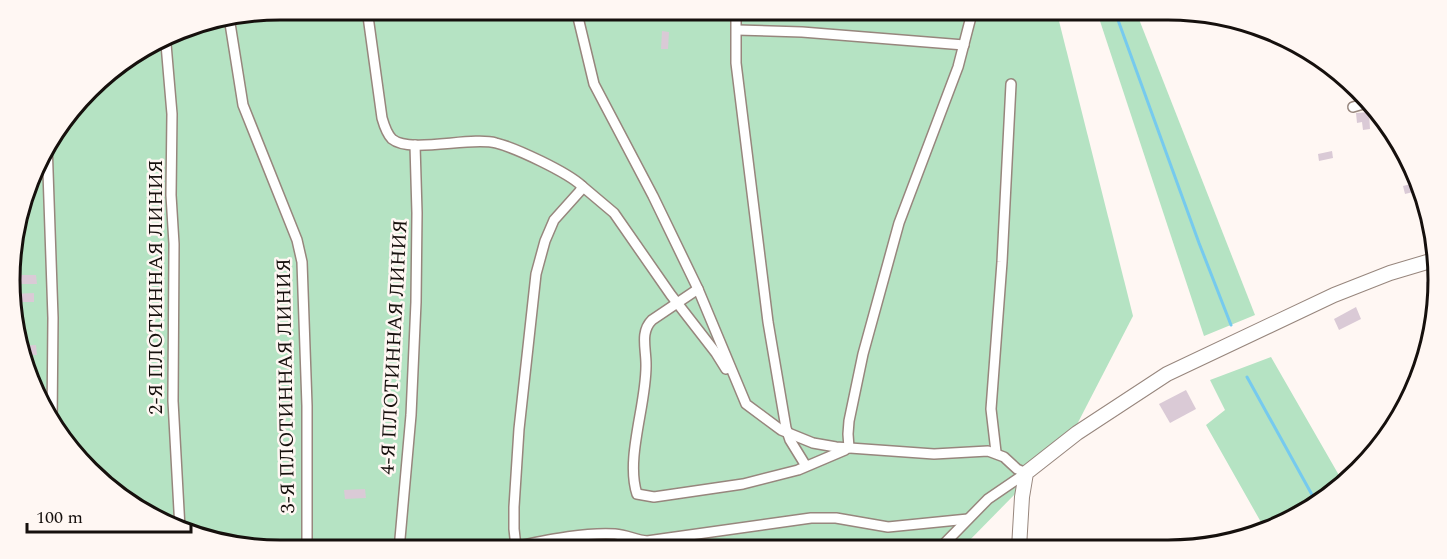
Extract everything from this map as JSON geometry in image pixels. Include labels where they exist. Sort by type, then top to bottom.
[{"type":"main road","points":[[1019,540],[1026,473],[1077,433],[1167,374],[1334,295],[1390,273],[1427,262]]},
{"type":"street","points":[[369,20],[384,126],[392,139],[402,144],[415,145],[470,141],[495,142],[528,154],[566,174],[614,213],[676,302],[716,353],[738,387]]},
{"type":"street","points":[[579,20],[594,84],[653,196],[698,289],[746,404],[788,434],[813,443],[934,454],[996,452],[1017,469],[1026,473]]},
{"type":"street","points":[[737,20],[736,63],[768,322],[788,434],[806,466]]},
{"type":"street","points":[[849,448],[849,421],[863,354],[899,223],[958,67],[970,20]]},
{"type":"street","name":"3-Я ПЛОТИННАЯ ЛИНИЯ","points":[[230,24],[243,105],[297,240],[302,262],[307,406],[307,540]]},
{"type":"street","points":[[737,30],[802,32],[964,45]]},
{"type":"street","name":"2-Я ПЛОТИННАЯ ЛИНИЯ","points":[[166,45],[172,114],[173,401],[179,520]]},
{"type":"street","points":[[996,452],[991,409],[1002,262],[1011,84]]},
{"type":"street","points":[[1353,107],[1360,105]]},
{"type":"street","name":"4-Я ПЛОТИННАЯ ЛИНИЯ","points":[[400,540],[411,415],[416,302],[415,145]]},
{"type":"street","points":[[48,162],[54,318],[52,407]]},
{"type":"street","points":[[515,540],[514,507],[519,429],[536,274],[545,241],[554,220],[582,186]]},
{"type":"street","points":[[698,289],[676,302],[646,325],[644,333],[647,381],[635,450],[635,481],[638,494],[654,497],[726,488],[788,473],[849,448]]},
{"type":"street","points":[[948,540],[988,499],[1026,473]]},
{"type":"street","points":[[654,540],[811,518],[836,518],[888,527],[968,519]]},
{"type":"street","points":[[566,540],[608,534],[628,536],[637,540]]},
{"type":"green space","points":[[262,20],[1059,20],[1133,316],[1070,438],[970,540],[280,540],[229,535],[180,520],[135,496],[108,475],[84,451],[63,424],[39,379],[24,330],[20,297],[20,262],[24,229],[39,180],[54,150],[73,121],[108,84],[135,63],[165,46],[196,33],[229,24]]},
{"type":"green space","points":[[1100,20],[1139,20],[1255,315],[1204,336]]},
{"type":"green space","points":[[1271,357],[1339,475],[1312,496],[1261,522],[1206,425],[1225,410],[1210,380]]},
{"type":"building","points":[[662,31],[669,32],[668,49],[661,49]]},
{"type":"building","points":[[1367,112],[1369,115],[1370,129],[1363,130],[1362,122],[1357,123],[1356,113]]},
{"type":"building","points":[[1332,151],[1333,158],[1319,161],[1318,154]]},
{"type":"building","points":[[1410,184],[1413,192],[1405,194],[1403,186]]},
{"type":"building","points":[[20,275],[36,275],[37,284],[20,284]]},
{"type":"building","points":[[34,293],[34,302],[21,302],[20,294]]},
{"type":"building","points":[[1356,307],[1361,319],[1339,330],[1334,319]]},
{"type":"building","points":[[36,345],[37,355],[30,355],[28,346]]},
{"type":"building","points":[[1186,390],[1196,409],[1170,423],[1159,404]]},
{"type":"building","points":[[365,489],[366,498],[345,499],[344,490]]},
{"type":"waterway","points":[[1118,20],[1231,325]]},
{"type":"waterway","points":[[1247,377],[1312,496]]}]
